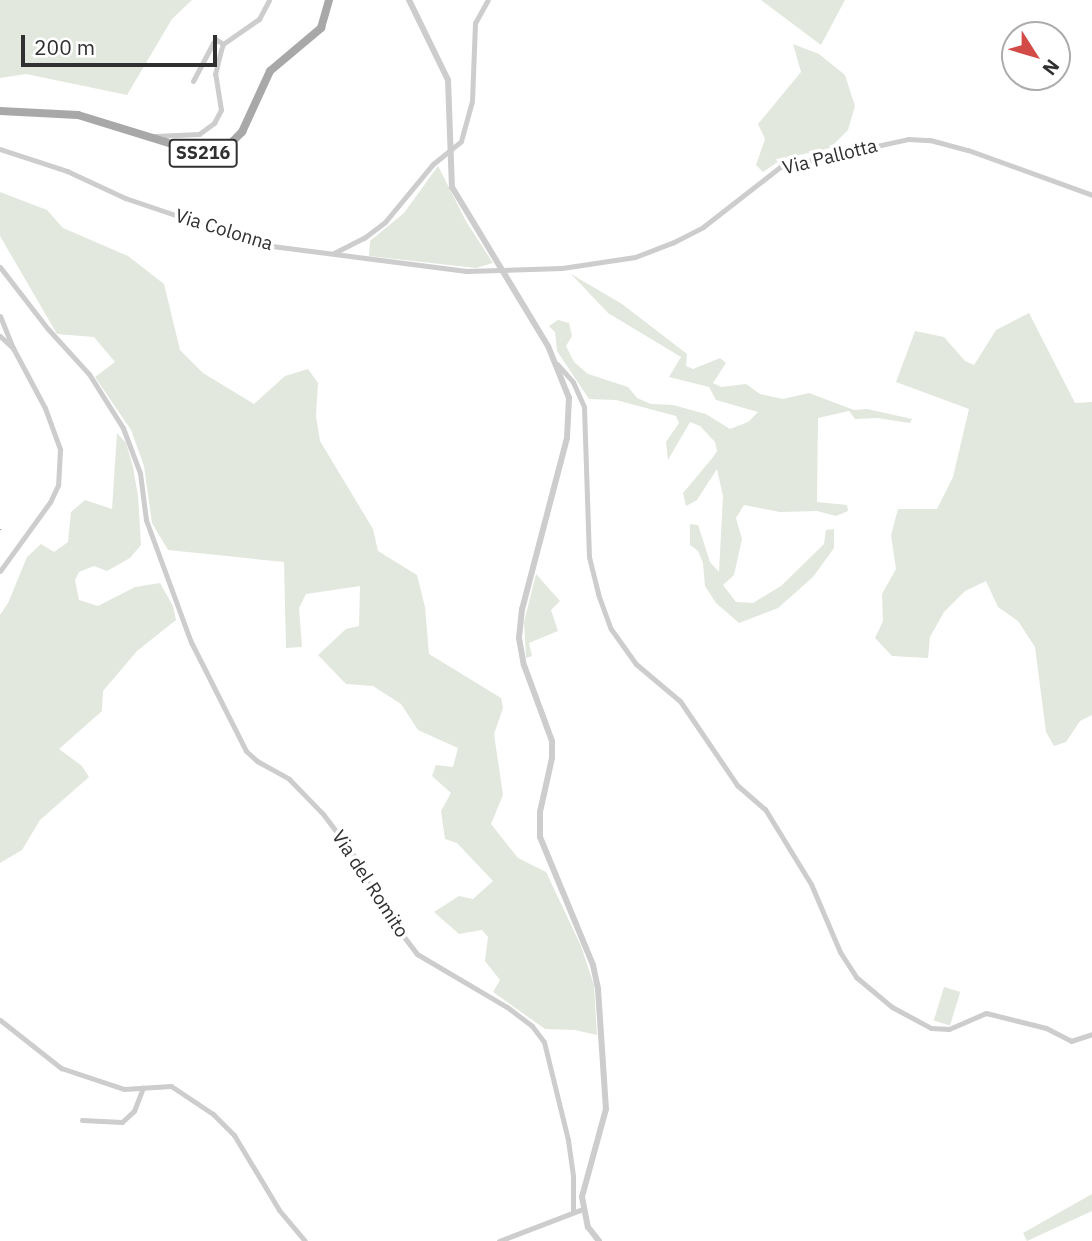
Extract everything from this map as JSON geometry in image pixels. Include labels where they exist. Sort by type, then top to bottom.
[{"type":"main road","name":"SS216","points":[[0,111],[71,114],[201,153],[216,151],[232,143],[246,125],[267,75],[319,30],[326,18],[329,0]]},
{"type":"street","points":[[153,137],[197,135],[214,123],[220,110],[215,74],[223,44],[259,19],[269,0]]},
{"type":"street","points":[[409,0],[449,80],[452,187],[557,364],[568,394],[568,432],[522,608],[519,633],[524,665],[552,741],[551,764],[539,816],[541,841],[593,965],[599,998],[606,1109],[584,1182],[583,1209],[588,1227],[599,1241]]},
{"type":"street","points":[[334,253],[368,236],[386,222],[433,164],[461,141],[469,118],[475,23],[488,0]]},
{"type":"street","points":[[193,81],[213,43],[217,40],[223,44]]},
{"type":"street","name":"Via Pallotta","points":[[501,269],[585,266],[639,256],[703,227],[780,167],[902,139],[923,139],[958,147],[1092,195]]},
{"type":"street","name":"Via Colonna","points":[[0,149],[56,167],[125,198],[264,245],[455,270],[501,269]]},
{"type":"street","name":"Via del Romito","points":[[0,267],[104,396],[128,438],[141,478],[146,520],[191,642],[244,748],[254,760],[289,779],[323,814],[351,850],[382,908],[417,954],[507,1007],[532,1026],[544,1042],[568,1140],[573,1176],[573,1212]]},
{"type":"street","points":[[0,316],[55,432],[60,449],[60,475],[50,502],[0,571]]},
{"type":"street","points":[[0,336],[13,348]]},
{"type":"street","points":[[557,364],[573,382],[584,407],[589,557],[611,629],[636,664],[680,701],[739,788],[765,809],[811,884],[840,952],[856,977],[897,1010],[931,1028],[949,1029],[986,1013],[1014,1023],[1046,1028],[1071,1041],[1092,1034]]},
{"type":"street","points":[[0,1020],[61,1068],[121,1088],[171,1086],[223,1123],[237,1139],[281,1213],[305,1241]]},
{"type":"street","points":[[82,1120],[122,1122],[134,1111],[143,1088]]},
{"type":"street","points":[[499,1241],[583,1209]]},
{"type":"shaded area","points":[[0,0],[192,0],[172,19],[127,95],[26,74],[0,78]]},
{"type":"shaded area","points":[[761,0],[845,0],[821,45]]},
{"type":"shaded area","points":[[793,44],[819,54],[845,75],[855,106],[848,130],[830,148],[782,159],[763,172],[756,165],[765,139],[758,124],[801,72]]},
{"type":"shaded area","points":[[438,166],[467,223],[493,263],[476,268],[369,256],[370,241],[404,213]]},
{"type":"shaded area","points":[[0,192],[47,210],[63,228],[128,256],[164,284],[180,350],[203,373],[254,404],[285,376],[308,369],[318,383],[316,416],[320,441],[373,529],[378,551],[417,575],[425,607],[429,654],[501,698],[503,708],[494,734],[503,795],[491,824],[518,858],[546,872],[581,946],[594,985],[597,1035],[575,1030],[545,1029],[493,992],[500,980],[485,961],[488,937],[482,930],[459,934],[434,912],[459,896],[473,899],[493,881],[457,843],[445,839],[441,811],[451,793],[432,776],[436,765],[453,767],[458,748],[418,730],[401,704],[373,686],[346,684],[318,655],[346,629],[359,626],[360,586],[306,594],[299,608],[302,647],[286,648],[284,562],[168,550],[152,523],[144,466],[131,430],[95,377],[115,362],[94,337],[57,334],[0,236]]},
{"type":"shaded area","points":[[571,274],[622,304],[687,354],[686,366],[693,369],[720,358],[726,363],[713,383],[721,387],[746,384],[760,394],[783,399],[809,393],[854,410],[867,409],[912,419],[910,423],[877,418],[855,419],[849,411],[818,418],[817,502],[847,505],[848,511],[836,516],[817,511],[780,512],[744,505],[736,518],[742,539],[734,575],[723,585],[736,602],[753,603],[781,586],[824,544],[826,530],[834,529],[834,548],[813,577],[778,608],[739,623],[716,603],[705,586],[703,563],[698,551],[690,545],[690,524],[698,525],[710,562],[719,572],[723,496],[717,469],[697,500],[686,506],[683,493],[717,451],[715,442],[700,426],[690,422],[668,460],[666,442],[679,423],[676,416],[616,400],[589,399],[557,351],[555,332],[549,326],[558,320],[569,323],[572,336],[566,346],[574,362],[588,374],[628,387],[637,398],[651,404],[673,405],[706,414],[730,429],[748,422],[758,412],[716,400],[709,387],[669,377],[681,357],[608,313]]},
{"type":"shaded area","points":[[1029,313],[1075,403],[1092,402],[1092,715],[1080,721],[1066,742],[1054,746],[1046,732],[1035,647],[1018,621],[998,607],[986,581],[965,591],[944,612],[930,637],[928,658],[892,656],[875,638],[883,621],[882,594],[896,569],[891,535],[898,509],[937,509],[953,477],[969,409],[896,382],[915,331],[944,337],[965,361],[974,365],[996,330]]},
{"type":"shaded area","points":[[117,433],[126,443],[133,467],[141,545],[130,558],[107,571],[94,566],[79,572],[75,580],[79,600],[98,606],[135,587],[160,583],[173,606],[176,620],[137,651],[103,691],[102,711],[59,749],[82,766],[89,777],[40,820],[22,850],[0,863],[0,615],[8,603],[27,557],[41,544],[54,552],[68,542],[71,512],[85,500],[112,509]]},
{"type":"shaded area","points":[[536,574],[560,601],[551,610],[558,631],[529,643],[532,656],[526,658],[524,622]]},
{"type":"shaded area","points":[[944,987],[960,992],[950,1025],[934,1020]]},
{"type":"shaded area","points":[[1092,1194],[1092,1211],[1027,1241],[1023,1233]]}]
